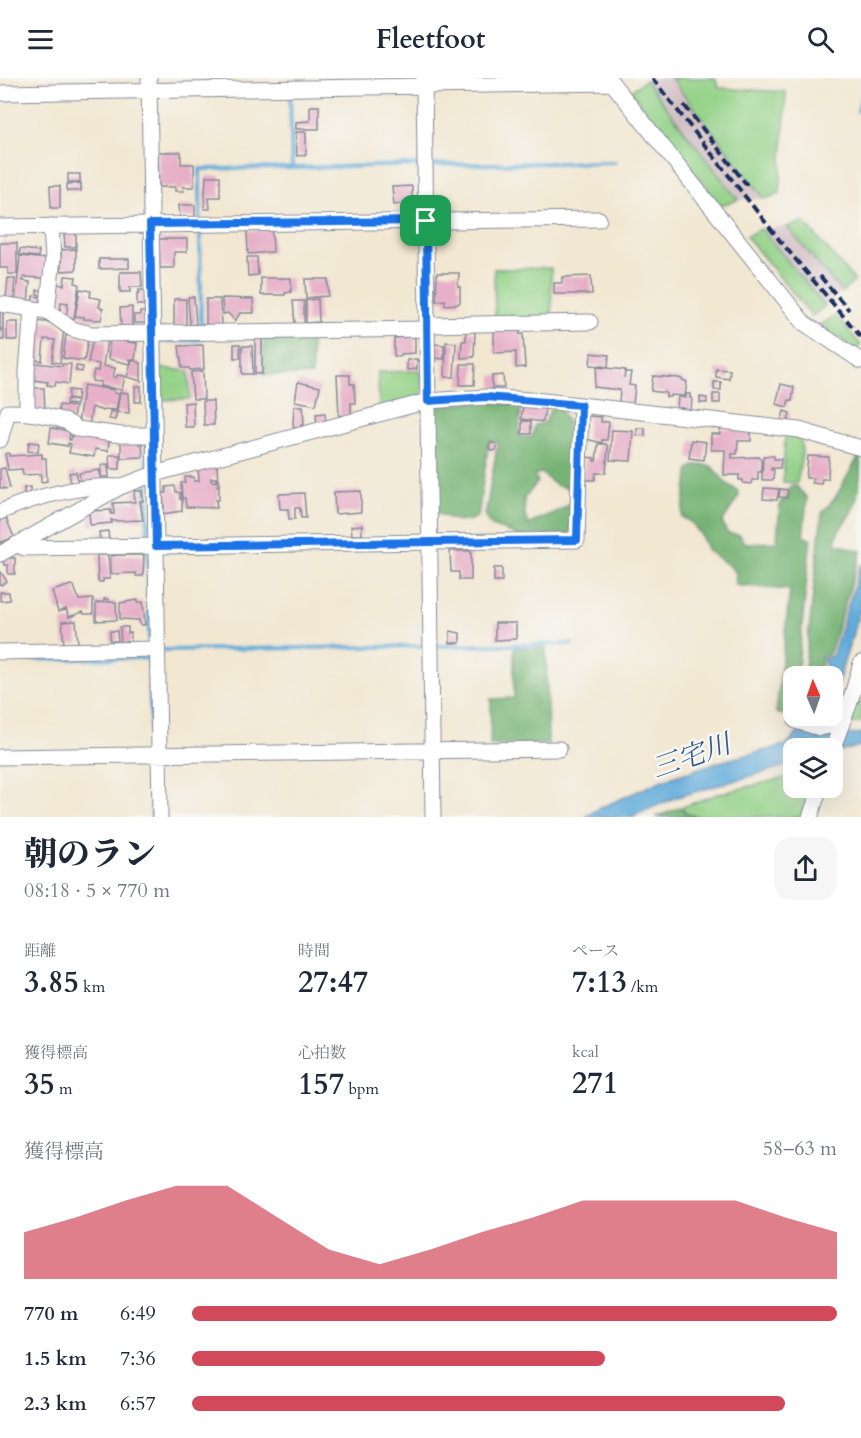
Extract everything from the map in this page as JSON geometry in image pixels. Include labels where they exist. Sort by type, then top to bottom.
[{"type":"street","points":[[0,93],[149,84],[610,80],[804,323],[859,357]]},
{"type":"street","points":[[424,82],[434,817]]},
{"type":"street","points":[[149,84],[160,817]]},
{"type":"street","points":[[0,227],[599,219]]},
{"type":"street","points":[[27,412],[27,372],[53,259],[51,226]]},
{"type":"street","points":[[0,304],[40,310],[72,330],[91,334],[590,322]]},
{"type":"street","points":[[0,554],[120,487],[154,474],[428,401],[486,397],[581,405],[800,430],[861,448]]},
{"type":"street","points":[[17,544],[24,549],[577,540],[581,405]]},
{"type":"street","points":[[0,440],[8,412],[27,412],[72,423],[77,429],[121,435],[154,435]]},
{"type":"street","points":[[0,512],[59,493],[102,485],[120,487]]},
{"type":"street","points":[[0,652],[157,649]]},
{"type":"street","points":[[836,738],[855,699],[861,663]]},
{"type":"street","points":[[813,726],[840,727]]},
{"type":"street","points":[[0,757],[559,749]]},
{"type":"street","points":[[810,817],[817,798]]},
{"type":"shaded area","points":[[647,78],[689,78],[780,193],[765,199],[738,200],[721,206],[631,91]]},
{"type":"shaded area","points":[[804,222],[855,281],[812,316],[746,236],[761,229],[787,227]]},
{"type":"green space","points":[[671,78],[715,78],[719,88],[786,92],[780,193],[765,199]]},
{"type":"green space","points":[[645,80],[738,200],[721,206],[631,91]]},
{"type":"green space","points":[[804,222],[855,281],[842,292],[787,227]]},
{"type":"green space","points":[[761,229],[825,306],[812,316],[746,236]]},
{"type":"green space","points":[[551,268],[552,318],[495,319],[494,269]]},
{"type":"green space","points":[[836,316],[861,345],[856,349],[819,325]]},
{"type":"green space","points":[[264,337],[311,337],[312,375],[264,375]]},
{"type":"green space","points":[[158,368],[189,371],[190,399],[159,400]]},
{"type":"green space","points":[[421,371],[422,393],[416,400],[379,410],[378,372]]},
{"type":"green space","points":[[469,402],[521,404],[519,434],[521,437],[532,437],[535,425],[545,423],[550,410],[555,408],[561,410],[576,439],[574,484],[567,488],[556,485],[541,473],[534,475],[538,482],[524,498],[525,516],[529,525],[569,504],[574,506],[570,534],[517,536],[491,525],[485,516],[498,442],[489,441],[478,516],[461,521],[450,519],[434,511],[432,414],[437,407]]},
{"type":"green space","points":[[785,434],[801,437],[802,455],[797,483],[783,482]]},
{"type":"green space","points":[[860,454],[860,476],[856,500],[839,530],[835,543],[861,551],[831,650],[828,655],[821,657],[822,666],[805,666],[822,513],[835,498]]},
{"type":"green space","points":[[696,465],[711,466],[727,484],[738,491],[739,496],[722,522],[727,533],[740,535],[744,543],[777,542],[780,502],[787,498],[790,486],[796,486],[807,498],[803,537],[811,538],[798,666],[783,666],[783,715],[776,713],[790,590],[735,585],[736,573],[708,551],[701,535],[692,523],[682,517],[689,469]]},
{"type":"green space","points":[[514,648],[546,648],[548,744],[490,745],[491,699],[514,698]]},
{"type":"green space","points":[[861,702],[861,722],[845,725],[851,708]]},
{"type":"green space","points":[[783,778],[783,798],[813,798],[806,817],[697,817],[685,813],[682,807],[718,794]]},
{"type":"green space","points":[[682,807],[685,813],[697,817],[656,817]]},
{"type":"water","points":[[861,564],[861,607],[843,666],[826,666],[823,659],[833,654]]},
{"type":"water","points":[[805,726],[820,726],[817,738],[793,738],[803,731]]},
{"type":"water","points":[[861,733],[861,746],[843,751],[843,738],[824,738]]},
{"type":"water","points":[[783,746],[783,767],[677,797],[631,817],[586,817],[598,809],[663,780],[719,762]]},
{"type":"building","points":[[310,106],[319,106],[319,129],[296,129],[296,122],[310,121]]},
{"type":"building","points":[[296,132],[306,132],[306,155],[297,156]]},
{"type":"building","points":[[158,152],[181,152],[181,164],[194,164],[194,187],[183,187],[184,191],[175,191],[175,187],[159,187]]},
{"type":"building","points":[[68,174],[80,174],[80,182],[68,182]]},
{"type":"building","points":[[206,176],[220,176],[220,197],[209,197],[210,209],[204,209]]},
{"type":"building","points":[[81,183],[81,191],[67,191],[67,184]]},
{"type":"building","points":[[50,186],[60,186],[60,208],[51,208]]},
{"type":"building","points":[[412,186],[412,202],[394,205],[392,187]]},
{"type":"building","points":[[179,205],[195,205],[195,217],[180,218]]},
{"type":"building","points":[[407,205],[417,205],[417,211],[407,211]]},
{"type":"building","points":[[272,230],[273,252],[248,254],[247,231]]},
{"type":"building","points":[[64,233],[76,233],[76,247],[65,247]]},
{"type":"building","points":[[159,239],[187,239],[187,252],[174,252],[174,268],[160,268]]},
{"type":"building","points":[[0,243],[17,243],[17,274],[8,274],[8,268],[0,268]]},
{"type":"building","points":[[20,249],[39,251],[38,257],[19,255]]},
{"type":"building","points":[[76,249],[76,270],[61,271],[61,250]]},
{"type":"building","points":[[20,256],[46,259],[44,278],[24,277],[23,281],[30,282],[28,304],[15,303]]},
{"type":"building","points":[[247,257],[257,257],[258,275],[248,276]]},
{"type":"building","points":[[99,259],[129,259],[129,268],[99,269]]},
{"type":"building","points":[[120,272],[141,272],[142,287],[130,287],[130,292],[120,292]]},
{"type":"building","points":[[437,273],[459,273],[460,302],[458,304],[445,305],[445,300],[436,301]]},
{"type":"building","points":[[65,276],[76,277],[75,283],[79,284],[74,319],[66,318],[68,303],[61,302],[60,312],[52,311],[55,284],[64,285]]},
{"type":"building","points":[[591,276],[592,294],[554,294],[554,283],[562,283],[562,277]]},
{"type":"building","points":[[8,278],[15,279],[13,299],[6,298]]},
{"type":"building","points":[[261,278],[291,278],[291,292],[285,295],[261,295]]},
{"type":"building","points":[[305,279],[328,279],[328,296],[306,298]]},
{"type":"building","points":[[80,289],[91,291],[90,297],[101,299],[99,307],[103,309],[101,320],[75,316]]},
{"type":"building","points":[[37,290],[44,291],[44,306],[32,305],[33,296],[40,297]]},
{"type":"building","points":[[139,290],[146,290],[146,305],[137,305]]},
{"type":"building","points":[[188,297],[194,297],[196,324],[190,325]]},
{"type":"building","points":[[222,298],[253,299],[254,313],[240,313],[235,321],[228,313],[223,314]]},
{"type":"building","points":[[174,299],[186,299],[186,326],[174,326]]},
{"type":"building","points":[[206,299],[220,299],[221,326],[206,326]]},
{"type":"building","points":[[318,299],[319,322],[306,323],[306,300]]},
{"type":"building","points":[[293,301],[304,301],[304,324],[295,324]]},
{"type":"building","points":[[132,307],[132,327],[121,327],[120,308]]},
{"type":"building","points":[[0,310],[3,310],[3,329],[0,329]]},
{"type":"building","points":[[140,312],[147,312],[147,321],[134,323],[134,315],[140,315]]},
{"type":"building","points":[[35,321],[57,323],[64,329],[60,363],[52,362],[55,340],[44,339],[42,361],[31,359]]},
{"type":"building","points":[[7,322],[18,322],[18,340],[7,340]]},
{"type":"building","points":[[519,330],[520,334],[523,334],[525,367],[516,368],[516,352],[494,353],[494,331]]},
{"type":"building","points":[[0,331],[4,331],[4,340],[0,340]]},
{"type":"building","points":[[466,331],[475,332],[474,357],[461,358],[462,341],[466,341]]},
{"type":"building","points":[[66,335],[88,339],[84,361],[63,358]]},
{"type":"building","points":[[415,337],[415,353],[394,356],[394,338]]},
{"type":"building","points":[[93,339],[107,341],[103,366],[115,368],[113,377],[125,376],[122,390],[100,386],[101,382],[92,381],[94,370],[98,371],[99,364],[88,362]]},
{"type":"building","points":[[255,339],[262,339],[262,374],[255,374]]},
{"type":"building","points":[[110,340],[137,343],[135,360],[128,359],[131,360],[130,364],[108,359]]},
{"type":"building","points":[[446,342],[456,343],[454,377],[445,377]]},
{"type":"building","points":[[234,344],[240,344],[240,358],[234,358]]},
{"type":"building","points":[[434,344],[444,345],[444,359],[433,358]]},
{"type":"building","points":[[203,345],[204,369],[182,368],[179,346]]},
{"type":"building","points":[[242,346],[252,346],[253,374],[242,374]]},
{"type":"building","points":[[591,353],[609,355],[608,367],[590,365]]},
{"type":"building","points":[[417,359],[417,369],[407,370],[407,360]]},
{"type":"building","points":[[132,360],[141,363],[141,381],[127,377]]},
{"type":"building","points":[[35,363],[62,366],[62,364],[71,364],[69,384],[56,382],[55,386],[47,385],[48,382],[32,380]]},
{"type":"building","points":[[461,364],[475,364],[474,385],[460,385]]},
{"type":"building","points":[[76,366],[83,367],[82,372],[76,371]]},
{"type":"building","points":[[597,367],[625,370],[624,378],[625,372],[631,372],[629,385],[635,386],[633,404],[619,403],[620,390],[594,387]]},
{"type":"building","points":[[716,369],[730,370],[729,379],[716,377]]},
{"type":"building","points":[[203,371],[204,399],[193,399],[191,372]]},
{"type":"building","points":[[337,375],[350,375],[350,384],[354,384],[355,403],[351,403],[351,415],[339,416]]},
{"type":"building","points":[[503,375],[504,388],[492,388],[492,376]]},
{"type":"building","points":[[653,376],[679,378],[687,382],[685,396],[666,397],[666,393],[651,391]]},
{"type":"building","points":[[298,382],[320,387],[316,405],[295,401]]},
{"type":"building","points":[[714,382],[721,382],[721,390],[714,390]]},
{"type":"building","points":[[781,384],[794,387],[792,401],[789,400],[787,407],[776,404]]},
{"type":"building","points":[[84,385],[114,390],[114,393],[119,394],[116,410],[104,409],[103,411],[92,407],[89,425],[78,423]]},
{"type":"building","points":[[141,386],[141,402],[135,402],[135,387]]},
{"type":"building","points":[[32,388],[44,388],[45,412],[31,409]]},
{"type":"building","points":[[69,390],[78,391],[77,399],[68,398]]},
{"type":"building","points":[[120,392],[128,393],[129,413],[117,412]]},
{"type":"building","points":[[686,394],[690,394],[692,398],[691,411],[677,408],[678,397],[686,398]]},
{"type":"building","points":[[713,394],[720,394],[720,403],[713,403]]},
{"type":"building","points":[[700,397],[707,398],[707,403],[700,403]]},
{"type":"building","points":[[67,399],[77,401],[76,405],[66,404]]},
{"type":"building","points":[[203,401],[213,401],[214,425],[204,425]]},
{"type":"building","points":[[193,402],[194,427],[185,427],[184,403]]},
{"type":"building","points":[[59,405],[75,407],[73,418],[58,415]]},
{"type":"building","points":[[294,406],[303,406],[304,425],[300,428],[294,428]]},
{"type":"building","points":[[523,406],[545,409],[543,422],[521,419]]},
{"type":"building","points":[[110,411],[117,412],[115,420],[109,419]]},
{"type":"building","points":[[784,411],[790,413],[788,423],[781,422]]},
{"type":"building","points":[[325,413],[326,423],[317,424],[316,414]]},
{"type":"building","points":[[588,416],[601,417],[601,422],[609,422],[607,440],[602,440],[602,443],[586,439]]},
{"type":"building","points":[[522,421],[531,421],[531,434],[522,434]]},
{"type":"building","points":[[51,428],[70,431],[69,440],[72,435],[109,441],[108,451],[95,449],[94,457],[69,453],[71,444],[68,443],[68,446],[49,443]]},
{"type":"building","points":[[637,428],[645,428],[645,436],[637,435]]},
{"type":"building","points":[[720,428],[751,430],[751,441],[738,441],[737,454],[732,454],[732,458],[759,457],[761,472],[758,472],[758,480],[752,480],[751,484],[743,483],[743,480],[739,480],[739,475],[724,475],[725,450],[711,450],[711,434],[720,434]]},
{"type":"building","points":[[612,430],[633,431],[631,461],[610,460]]},
{"type":"building","points":[[691,440],[706,442],[704,460],[689,458]]},
{"type":"building","points":[[139,441],[139,444],[142,443],[143,457],[121,458],[121,442]]},
{"type":"building","points":[[29,442],[39,443],[38,452],[28,451]]},
{"type":"building","points":[[493,443],[497,447],[493,451],[489,447]]},
{"type":"building","points":[[598,444],[606,444],[608,447],[606,473],[596,473],[595,480],[583,480],[585,457],[594,458],[596,461]]},
{"type":"building","points":[[9,453],[9,456],[42,454],[42,458],[46,458],[47,481],[41,482],[41,474],[23,475],[22,469],[8,470],[5,454]]},
{"type":"building","points":[[109,455],[120,455],[120,469],[110,469]]},
{"type":"building","points":[[763,456],[774,456],[774,459],[781,459],[780,468],[771,468],[774,470],[773,480],[762,480]]},
{"type":"building","points":[[808,456],[829,457],[828,479],[822,479],[821,484],[812,483],[813,478],[806,478]]},
{"type":"building","points":[[108,464],[109,477],[101,477],[101,465]]},
{"type":"building","points":[[217,466],[218,480],[211,478],[211,481],[219,482],[219,485],[216,485],[219,486],[217,508],[186,507],[185,498],[182,498],[181,483],[185,483],[185,477],[194,477],[194,481],[199,481],[198,469]]},
{"type":"building","points":[[5,468],[10,488],[3,489],[0,488],[0,469]]},
{"type":"building","points":[[99,470],[101,480],[81,483],[79,473]]},
{"type":"building","points":[[76,472],[78,482],[71,483],[69,473]]},
{"type":"building","points":[[175,486],[176,492],[180,493],[180,499],[182,499],[182,511],[162,514],[163,493],[166,493],[166,487]]},
{"type":"building","points":[[30,487],[30,494],[24,494],[24,488]]},
{"type":"building","points":[[764,488],[779,489],[777,500],[763,499]]},
{"type":"building","points":[[780,489],[788,490],[787,498],[779,497]]},
{"type":"building","points":[[134,491],[142,491],[143,501],[140,501],[143,520],[111,520],[112,523],[90,525],[89,511],[111,510],[111,514],[114,514],[113,503],[135,502]]},
{"type":"building","points":[[361,491],[361,512],[335,514],[334,492]]},
{"type":"building","points":[[304,493],[306,518],[301,518],[300,508],[295,508],[295,519],[289,519],[288,509],[280,509],[279,494]]},
{"type":"building","points":[[6,518],[14,537],[0,543],[0,520]]},
{"type":"building","points":[[362,525],[362,535],[352,535],[351,526]]},
{"type":"building","points":[[108,531],[109,540],[100,540],[99,532]]},
{"type":"building","points":[[450,551],[471,551],[471,580],[459,580],[459,572],[451,572]]},
{"type":"building","points":[[97,555],[108,555],[110,579],[103,579],[103,582],[98,582]]},
{"type":"building","points":[[144,555],[143,576],[136,576],[136,573],[111,574],[111,556]]},
{"type":"building","points":[[15,558],[15,574],[8,574],[8,565],[4,565],[3,560]]},
{"type":"building","points":[[494,568],[502,568],[502,581],[494,581]]},
{"type":"building","points":[[0,571],[7,581],[1,585],[0,584]]},
{"type":"building","points":[[74,586],[79,600],[93,599],[93,614],[83,612],[69,617],[66,609],[58,612],[52,591]]},
{"type":"building","points":[[0,592],[9,592],[10,600],[0,601]]},
{"type":"building","points":[[104,599],[108,599],[107,602],[116,602],[117,620],[96,621],[96,603],[104,602]]},
{"type":"building","points":[[138,600],[138,602],[143,602],[145,625],[140,625],[139,620],[120,619],[120,603]]},
{"type":"building","points":[[76,621],[78,643],[64,645],[62,622]]},
{"type":"building","points":[[495,623],[516,623],[516,639],[495,640]]},
{"type":"building","points":[[120,627],[128,627],[128,633],[131,633],[131,643],[121,644]]},
{"type":"building","points":[[110,631],[117,631],[118,641],[110,641]]},
{"type":"building","points":[[450,631],[460,633],[460,643],[450,643]]},
{"type":"waterway","points":[[200,218],[200,169],[292,168],[290,95]]},
{"type":"waterway","points":[[858,111],[861,98]]},
{"type":"waterway","points":[[430,165],[615,162]]},
{"type":"waterway","points":[[292,168],[419,165]]},
{"type":"waterway","points":[[200,231],[201,326]]},
{"type":"waterway","points":[[160,341],[201,340]]},
{"type":"waterway","points":[[147,441],[147,467]]},
{"type":"waterway","points":[[147,484],[148,539]]},
{"type":"waterway","points":[[148,553],[149,644]]},
{"type":"waterway","points":[[436,646],[572,644]]},
{"type":"waterway","points":[[164,650],[425,646]]},
{"type":"waterway","points":[[149,657],[151,748]]},
{"type":"waterway","points":[[0,660],[149,658]]},
{"type":"waterway","points":[[151,762],[152,817]]},
{"type":"railway","points":[[652,78],[781,242],[861,337]]},
{"type":"railway","points":[[684,105],[747,185]]},
{"type":"railway","points":[[820,276],[849,310]]},
{"type":"route","points":[[426,221],[428,401],[486,397],[581,405],[577,540],[156,546],[150,224],[426,221]]},
{"type":"water label","name":"三宅川","points":[[691,756]]}]
